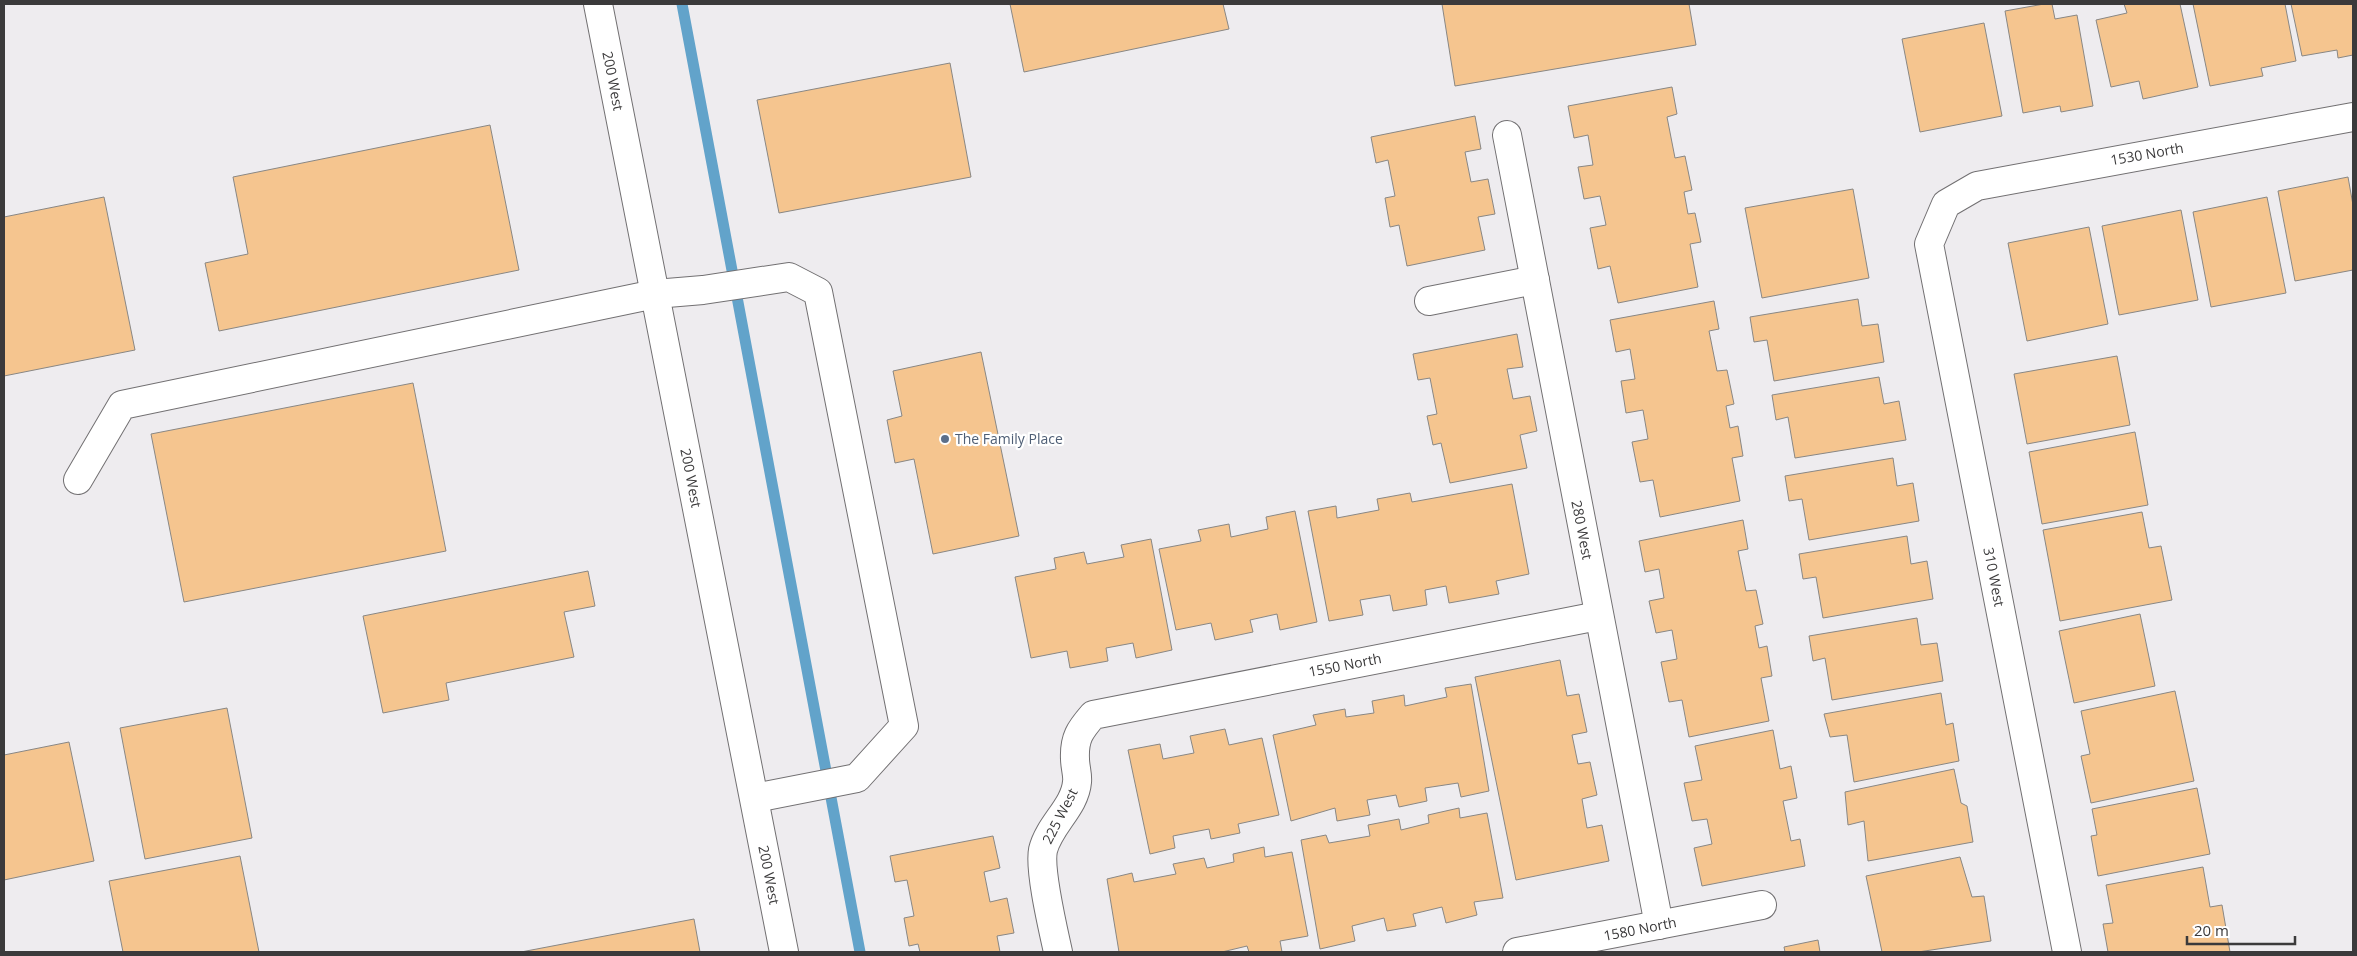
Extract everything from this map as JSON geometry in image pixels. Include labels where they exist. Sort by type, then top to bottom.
[{"type":"street","name":"200 West","points":[[598,4],[784,952]]},
{"type":"street","name":"1530 North","points":[[1946,204],[1977,186],[2353,117]]},
{"type":"street","name":"280 West","points":[[1507,135],[1598,616],[1659,925]]},
{"type":"street","name":"310 West","points":[[1946,204],[1929,244],[2067,952]]},
{"type":"street","points":[[78,480],[122,405],[655,294],[703,290],[789,277],[818,292],[904,726],[857,778],[799,791],[755,798]]},
{"type":"street","points":[[1429,301],[1535,280]]},
{"type":"street","name":"1550 North","points":[[1093,715],[1598,616]]},
{"type":"street","name":"225 West","points":[[1058,952],[1044,874],[1043,851],[1053,826],[1070,802],[1078,782],[1075,758],[1078,732],[1093,715]]},
{"type":"street","name":"1580 North","points":[[1517,952],[1578,946],[1659,925],[1762,905]]},
{"type":"building","points":[[1010,4],[1223,4],[1229,29],[1024,72]]},
{"type":"building","points":[[1442,4],[1689,4],[1696,45],[1455,86]]},
{"type":"building","points":[[2052,4],[2055,19],[2077,15],[2093,106],[2061,112],[2060,106],[2023,113],[2005,11]]},
{"type":"building","points":[[2124,4],[2180,4],[2198,87],[2143,99],[2139,81],[2111,87],[2096,20],[2127,13]]},
{"type":"building","points":[[2193,4],[2285,4],[2296,61],[2261,68],[2263,76],[2210,86]]},
{"type":"building","points":[[2291,4],[2353,4],[2353,55],[2338,58],[2337,50],[2302,56]]},
{"type":"building","points":[[1984,23],[2002,116],[1920,132],[1902,39]]},
{"type":"building","points":[[950,63],[971,177],[779,213],[757,100]]},
{"type":"building","points":[[1672,87],[1677,114],[1667,117],[1675,158],[1685,156],[1692,190],[1684,192],[1688,214],[1695,213],[1701,242],[1690,244],[1698,287],[1618,303],[1610,266],[1598,269],[1590,228],[1606,225],[1600,196],[1584,199],[1578,167],[1593,165],[1588,135],[1574,138],[1568,106]]},
{"type":"building","points":[[1475,116],[1481,149],[1465,152],[1471,182],[1488,179],[1495,214],[1478,217],[1485,250],[1407,266],[1399,225],[1390,227],[1385,198],[1395,196],[1388,160],[1376,163],[1371,137]]},
{"type":"building","points":[[490,125],[519,270],[219,331],[205,263],[248,254],[233,177]]},
{"type":"building","points":[[2348,177],[2353,205],[2353,270],[2295,281],[2278,191]]},
{"type":"building","points":[[1853,189],[1869,278],[1762,298],[1745,208]]},
{"type":"building","points":[[104,197],[135,350],[4,376],[4,217]]},
{"type":"building","points":[[2267,197],[2286,293],[2211,307],[2193,212]]},
{"type":"building","points":[[2181,210],[2198,300],[2119,315],[2102,226]]},
{"type":"building","points":[[2089,227],[2108,324],[2027,341],[2008,243]]},
{"type":"building","points":[[1858,299],[1862,326],[1878,324],[1884,362],[1774,381],[1767,340],[1754,342],[1750,317]]},
{"type":"building","points":[[1714,301],[1719,329],[1709,331],[1717,371],[1727,370],[1734,404],[1726,406],[1730,428],[1738,426],[1743,456],[1732,458],[1740,501],[1660,517],[1653,480],[1640,482],[1632,442],[1648,439],[1643,410],[1626,413],[1621,381],[1635,379],[1630,349],[1616,352],[1610,320]]},
{"type":"building","points":[[1517,334],[1523,367],[1507,369],[1513,399],[1530,396],[1537,431],[1520,435],[1527,468],[1450,483],[1441,443],[1433,445],[1427,416],[1437,414],[1430,378],[1418,380],[1413,354]]},
{"type":"building","name":"The Family Place","points":[[981,352],[1019,536],[933,554],[914,459],[895,463],[887,420],[902,416],[893,371]]},
{"type":"building","points":[[2117,356],[2130,425],[2027,444],[2014,374]]},
{"type":"building","points":[[1879,377],[1884,404],[1899,401],[1906,440],[1795,458],[1788,417],[1776,420],[1772,395]]},
{"type":"building","points":[[413,383],[446,551],[184,602],[151,434]]},
{"type":"building","points":[[2135,432],[2148,505],[2042,524],[2029,452]]},
{"type":"building","points":[[1893,458],[1897,486],[1913,483],[1919,521],[1809,540],[1802,499],[1789,501],[1785,476]]},
{"type":"building","points":[[1512,484],[1529,574],[1496,581],[1499,594],[1449,603],[1446,586],[1425,590],[1427,605],[1393,611],[1390,595],[1360,600],[1363,615],[1329,621],[1308,511],[1336,506],[1337,518],[1379,510],[1377,499],[1410,493],[1412,502]]},
{"type":"building","points":[[1295,511],[1317,622],[1280,630],[1277,614],[1250,620],[1253,632],[1215,640],[1211,623],[1176,630],[1159,549],[1201,541],[1198,530],[1229,524],[1231,537],[1268,529],[1266,517]]},
{"type":"building","points":[[2142,512],[2149,548],[2161,546],[2172,600],[2060,621],[2043,530]]},
{"type":"building","points":[[1743,520],[1748,549],[1738,551],[1746,591],[1756,590],[1763,624],[1755,626],[1759,648],[1767,646],[1772,676],[1761,678],[1769,721],[1689,737],[1682,700],[1669,702],[1661,662],[1677,659],[1672,630],[1656,633],[1649,601],[1664,598],[1659,569],[1645,572],[1639,541]]},
{"type":"building","points":[[1907,536],[1911,564],[1927,561],[1933,599],[1823,618],[1816,577],[1803,579],[1799,554]]},
{"type":"building","points":[[1151,539],[1172,650],[1136,658],[1133,643],[1106,648],[1108,661],[1070,668],[1067,651],[1031,658],[1015,577],[1056,569],[1054,558],[1084,552],[1087,564],[1124,557],[1121,545]]},
{"type":"building","points":[[588,571],[595,606],[564,612],[574,657],[446,683],[449,700],[383,713],[363,616]]},
{"type":"building","points":[[2140,614],[2155,686],[2074,703],[2059,631]]},
{"type":"building","points":[[1917,618],[1921,645],[1937,643],[1943,681],[1832,700],[1825,658],[1813,661],[1809,636]]},
{"type":"building","points":[[1560,660],[1567,696],[1579,694],[1587,732],[1572,735],[1578,764],[1590,762],[1597,795],[1582,799],[1587,828],[1602,825],[1609,861],[1516,880],[1475,677]]},
{"type":"building","points":[[1471,684],[1489,791],[1461,797],[1458,783],[1425,788],[1427,801],[1399,807],[1396,795],[1367,800],[1370,815],[1337,821],[1335,808],[1291,821],[1273,735],[1316,725],[1313,715],[1345,709],[1346,717],[1374,713],[1372,701],[1404,695],[1405,706],[1447,697],[1445,688]]},
{"type":"building","points":[[2175,691],[2194,781],[2091,803],[2081,756],[2090,754],[2081,711]]},
{"type":"building","points":[[1941,693],[1946,725],[1953,723],[1959,761],[1854,782],[1847,735],[1830,737],[1824,714]]},
{"type":"building","points":[[227,708],[252,838],[145,859],[120,728]]},
{"type":"building","points":[[1225,729],[1229,745],[1262,738],[1279,815],[1238,824],[1240,833],[1211,839],[1209,829],[1173,836],[1175,848],[1150,854],[1128,750],[1160,744],[1163,759],[1194,753],[1190,736]]},
{"type":"building","points":[[1773,730],[1780,769],[1791,766],[1797,798],[1783,801],[1791,841],[1800,839],[1805,866],[1702,886],[1694,848],[1712,844],[1707,819],[1692,821],[1684,783],[1702,780],[1695,746]]},
{"type":"building","points":[[69,742],[94,861],[4,880],[4,755]]},
{"type":"building","points":[[1954,769],[1961,803],[1967,806],[1973,842],[1868,861],[1864,821],[1848,825],[1845,792]]},
{"type":"building","points":[[2197,788],[2210,854],[2098,876],[2091,836],[2097,835],[2092,809]]},
{"type":"building","points":[[1459,808],[1460,818],[1487,813],[1503,898],[1474,902],[1477,915],[1446,923],[1442,907],[1413,914],[1416,926],[1387,931],[1384,918],[1352,926],[1355,941],[1320,949],[1301,840],[1326,835],[1329,843],[1370,836],[1368,825],[1399,819],[1401,830],[1429,823],[1428,815]]},
{"type":"building","points":[[993,836],[1000,868],[984,872],[990,902],[1007,898],[1014,933],[997,936],[1000,952],[920,952],[918,944],[909,946],[904,918],[914,916],[907,880],[895,882],[890,856]]},
{"type":"building","points":[[1264,847],[1265,857],[1292,852],[1308,936],[1280,941],[1282,952],[1249,952],[1247,946],[1222,952],[1119,952],[1107,879],[1132,873],[1134,882],[1176,874],[1173,864],[1204,858],[1207,868],[1234,862],[1233,854]]},
{"type":"building","points":[[240,856],[259,952],[123,952],[109,881]]},
{"type":"building","points":[[1960,857],[1972,897],[1984,896],[1991,941],[1918,952],[1882,952],[1866,876]]},
{"type":"building","points":[[2203,867],[2210,907],[2222,905],[2230,952],[2108,952],[2103,924],[2113,923],[2106,885]]},
{"type":"building","points":[[694,919],[700,952],[521,952]]},
{"type":"building","points":[[1818,940],[1820,952],[1785,952],[1784,947]]},
{"type":"waterway","points":[[682,4],[860,952]]},
{"type":"place","name":"The Family Place","points":[[945,439]]}]
